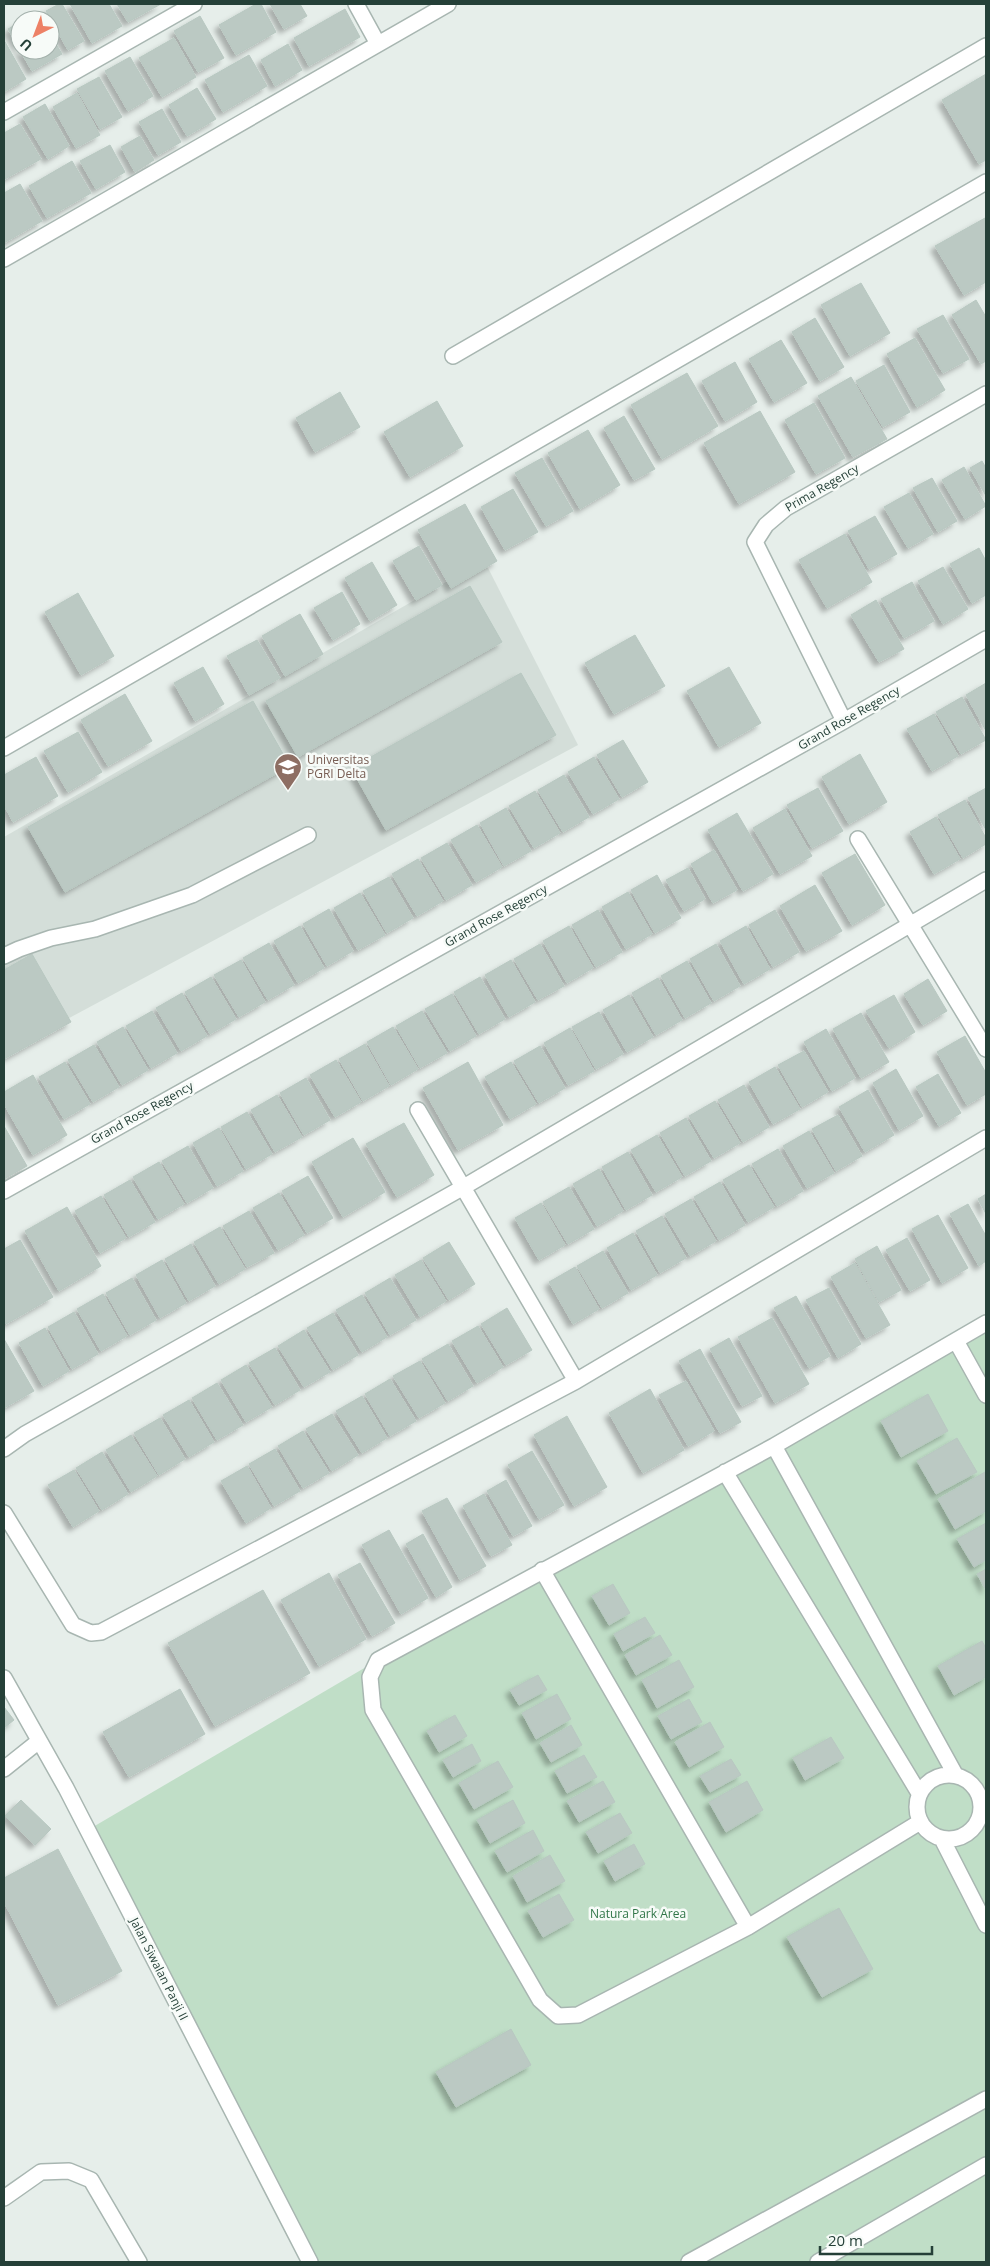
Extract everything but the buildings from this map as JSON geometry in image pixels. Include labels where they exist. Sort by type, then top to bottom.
[{"type":"street","points":[[4,112],[194,4]]},
{"type":"street","points":[[356,4],[378,44]]},
{"type":"street","points":[[4,259],[448,4]]},
{"type":"street","points":[[453,356],[986,46]]},
{"type":"street","points":[[4,748],[986,182]]},
{"type":"street","name":"Prima Regency","points":[[844,721],[755,542],[766,525],[786,508],[986,394]]},
{"type":"street","name":"Grand Rose Regency","points":[[4,1191],[844,721],[986,639]]},
{"type":"street","points":[[4,956],[51,938],[95,929],[192,895],[308,835]]},
{"type":"street","points":[[858,839],[986,1049]]},
{"type":"street","points":[[4,1449],[24,1434],[462,1188],[986,880]]},
{"type":"street","points":[[418,1110],[576,1381]]},
{"type":"street","points":[[4,1513],[10,1535],[72,1625],[90,1633],[101,1632],[576,1381],[986,1138]]},
{"type":"street","points":[[920,1822],[748,1927],[578,2015],[558,2016],[540,2000],[373,1710],[370,1677],[378,1660],[774,1446],[986,1323]]},
{"type":"street","points":[[956,1341],[986,1396]]},
{"type":"street","points":[[774,1446],[955,1774]]},
{"type":"street","points":[[725,1472],[919,1793]]},
{"type":"street","points":[[542,1570],[748,1927]]},
{"type":"street","name":"Jalan Siwalan Panji II","points":[[4,1678],[66,1788],[310,2262]]},
{"type":"street","points":[[4,1769],[40,1742]]},
{"type":"street","points":[[955,1774],[969,1780],[982,1789],[983,1826],[957,1839],[942,1839],[929,1833],[920,1822],[916,1808],[919,1793],[928,1782],[940,1775],[955,1774]]},
{"type":"street","points":[[942,1839],[986,1925]]},
{"type":"street","points":[[689,2262],[986,2099]]},
{"type":"street","points":[[818,2262],[986,2165]]},
{"type":"street","points":[[4,2198],[41,2172],[69,2171],[92,2180],[139,2262]]},
{"type":"shaded area","name":"Universitas PGRI Delta","points":[[484,560],[578,745],[4,1053],[4,837]]},
{"type":"green space","name":"Natura Park Area","points":[[986,1323],[986,2262],[308,2262],[81,1834],[378,1660]]},
{"type":"place","name":"Universitas PGRI Delta","points":[[288,791]]}]
